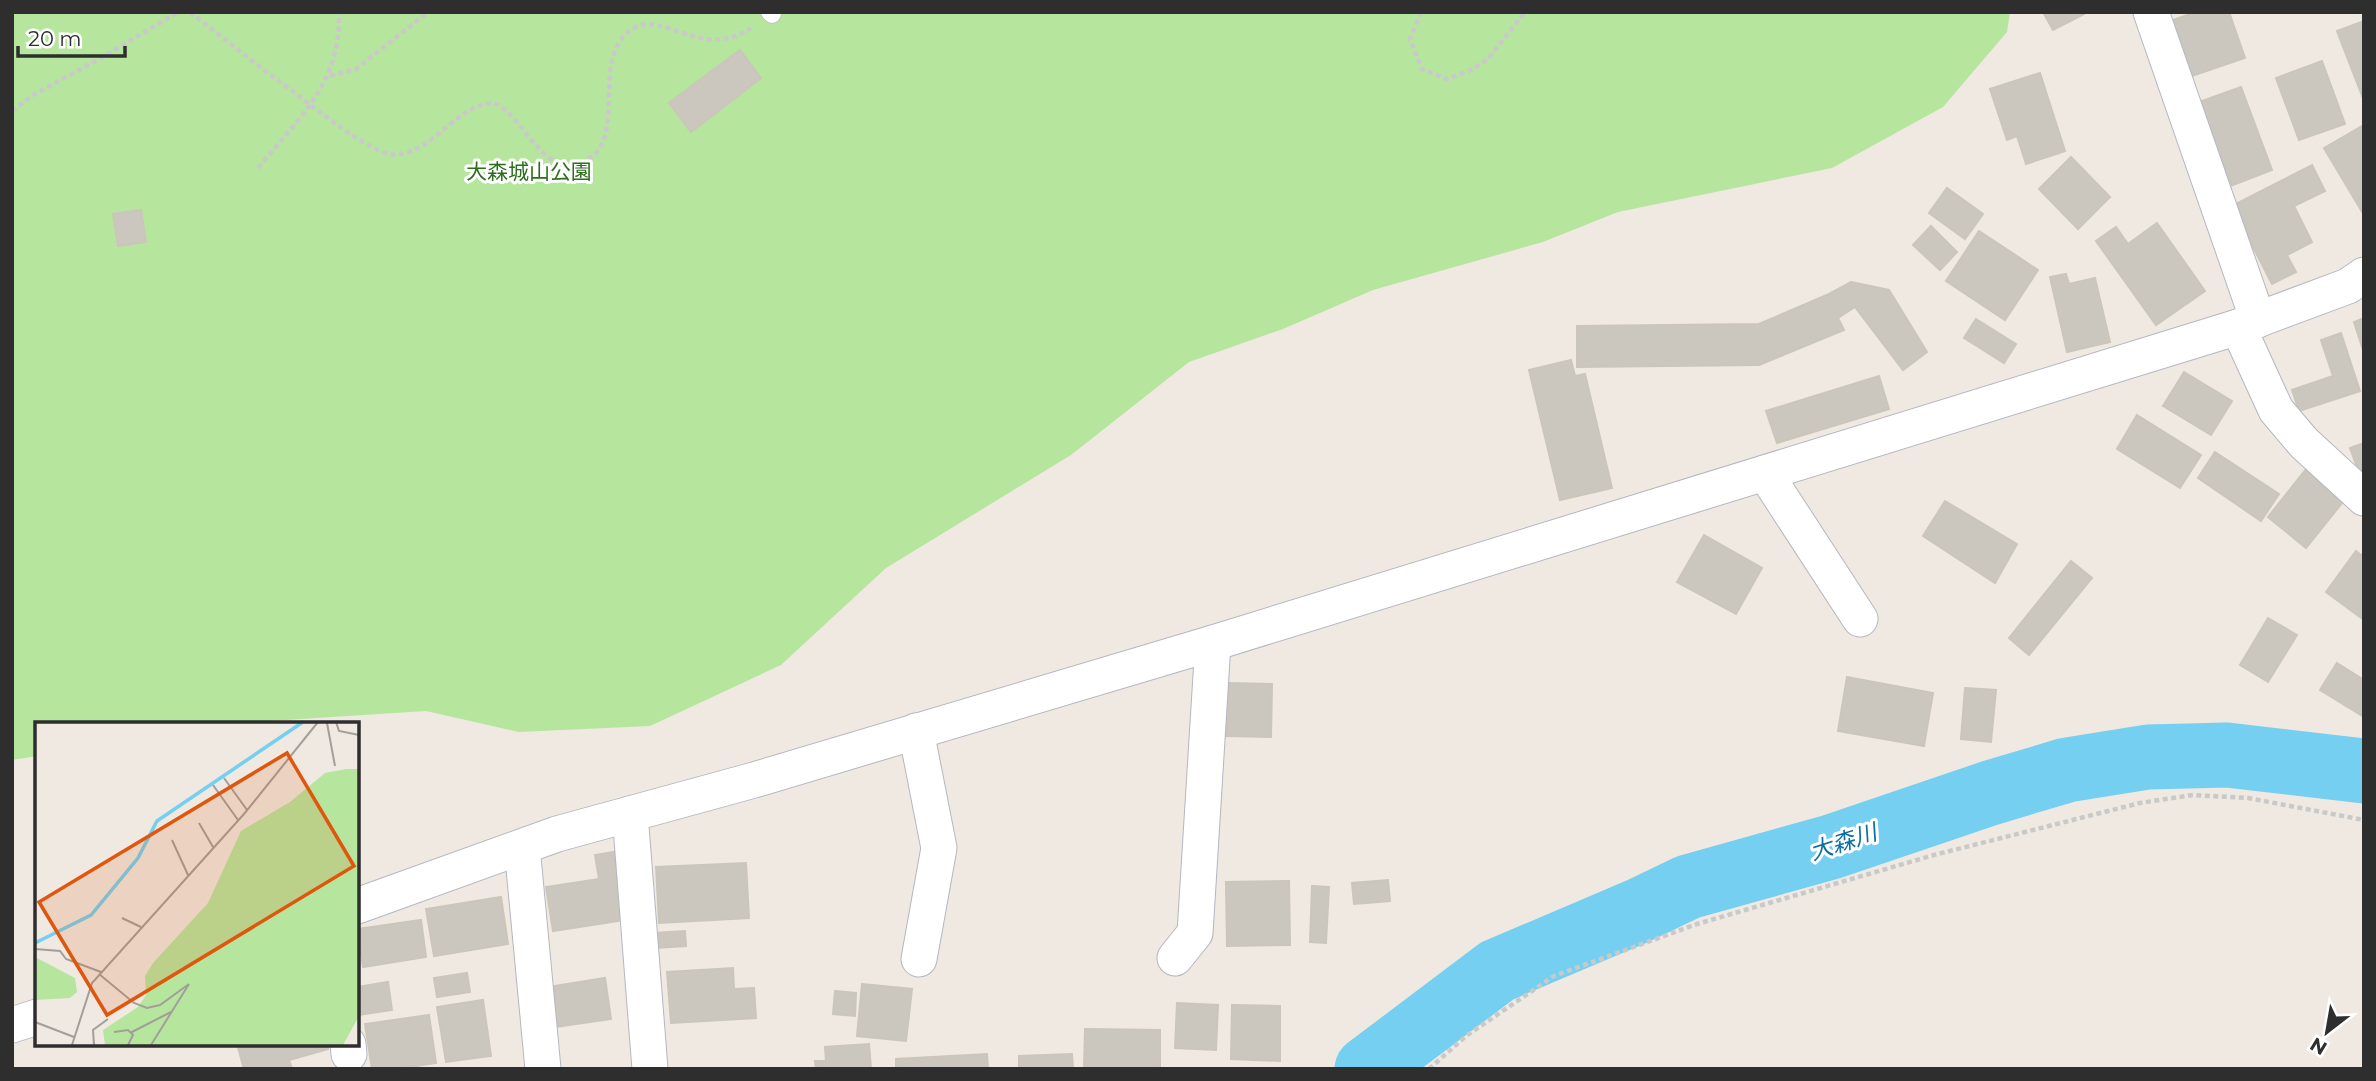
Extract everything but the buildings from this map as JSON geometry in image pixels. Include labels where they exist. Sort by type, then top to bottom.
[{"type":"street","points":[[2151,12],[2276,410],[2304,443],[2364,498]]},
{"type":"street","points":[[359,905],[522,847],[1213,643],[2248,323],[2347,286],[2364,275]]},
{"type":"street","points":[[1765,473],[1860,619]]},
{"type":"street","points":[[1175,957],[1195,933],[1213,643]]},
{"type":"street","points":[[916,731],[939,848],[919,959]]},
{"type":"street","points":[[630,814],[650,1069]]},
{"type":"street","points":[[522,847],[542,1069]]},
{"type":"street","points":[[12,1025],[35,1018]]},
{"type":"path","points":[[12,111],[33,95],[178,12]]},
{"type":"path","points":[[190,12],[310,104],[376,149],[394,155],[415,149],[470,111],[494,103],[524,128],[548,157],[566,165],[585,162],[596,153],[602,143],[609,121],[609,74],[613,56],[626,34],[640,25],[657,24],[694,38],[718,40],[746,32],[771,13]]},
{"type":"path","points":[[258,168],[329,76],[337,53],[339,12]]},
{"type":"path","points":[[329,76],[356,69],[428,12]]},
{"type":"path","points":[[1421,12],[1410,39],[1422,69],[1447,79],[1471,70],[1487,60],[1525,12]]},
{"type":"path","points":[[1429,1069],[1466,1036],[1554,976],[1697,924],[1934,855],[2140,803],[2193,795],[2248,798],[2364,820]]},
{"type":"green space","name":"大森城山公園","points":[[12,12],[2010,12],[2007,32],[1943,107],[1832,168],[1618,212],[1543,242],[1373,290],[1283,329],[1189,362],[1071,455],[886,568],[781,665],[650,726],[519,732],[426,711],[253,722],[35,722],[35,756],[12,760]]},
{"type":"waterway","name":"大森川","points":[[1367,1069],[1497,971],[1688,887],[1831,847],[1990,793],[2067,770],[2148,757],[2227,755],[2364,771]]}]
